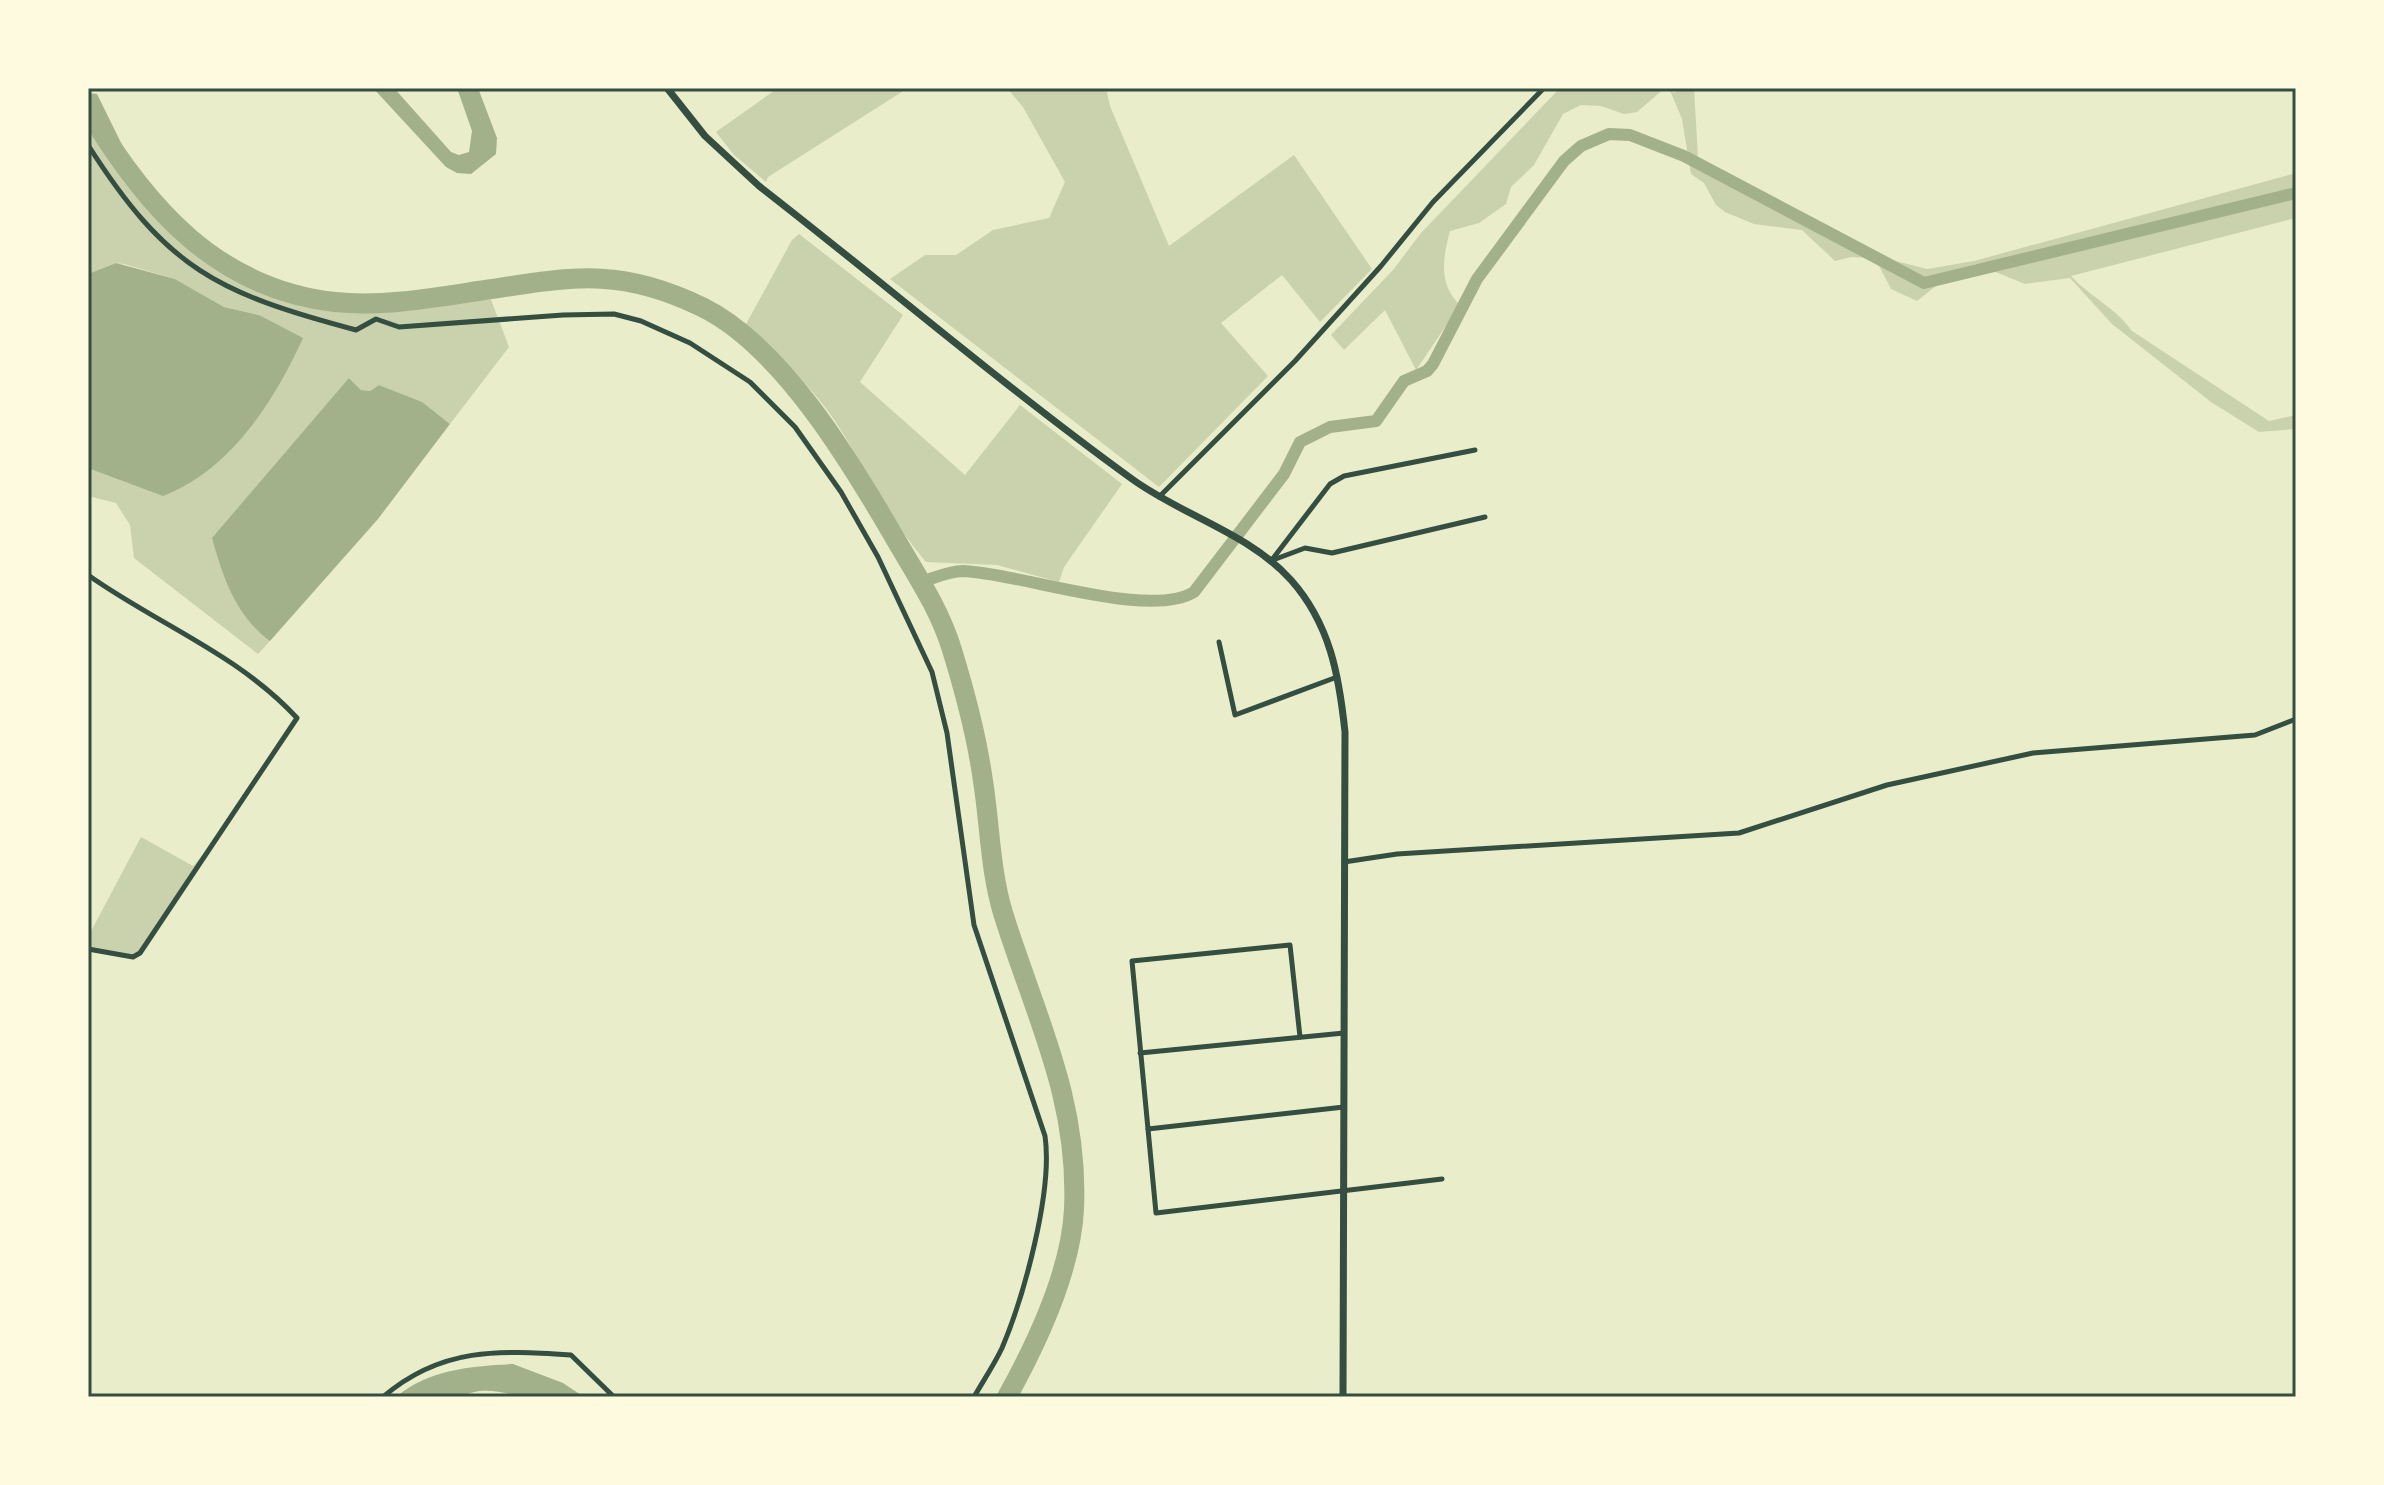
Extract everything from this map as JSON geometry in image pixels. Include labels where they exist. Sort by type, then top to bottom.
[{"type":"main road","points":[[667,88],[705,136],[759,186],[1159,497],[1271,561],[1295,585],[1317,616],[1332,650],[1345,732],[1343,1397]]},
{"type":"street","points":[[1159,497],[1295,361],[1433,202],[1544,88]]},
{"type":"street","points":[[88,145],[146,226],[204,275],[279,308],[356,330],[376,319],[399,327],[614,314],[658,327],[719,361],[764,393],[824,464],[878,557],[932,672],[947,733],[974,925],[1039,1113],[1048,1156],[1043,1197],[1016,1309],[1001,1350],[974,1397]]},
{"type":"street","points":[[1271,561],[1330,484],[1344,476],[1475,450]]},
{"type":"street","points":[[1271,561],[1305,548],[1332,553],[1485,517]]},
{"type":"street","points":[[88,575],[224,657],[297,718],[140,953],[133,957],[88,949]]},
{"type":"street","points":[[1219,642],[1235,715],[1338,676]]},
{"type":"street","points":[[1344,862],[1397,854],[1739,833],[1887,785],[2033,753],[2255,735],[2296,719]]},
{"type":"street","points":[[1300,1037],[1290,945],[1132,961],[1156,1213],[1343,1194],[1442,1179]]},
{"type":"street","points":[[1140,1053],[1344,1033]]},
{"type":"street","points":[[1148,1129],[1344,1107]]},
{"type":"street","points":[[383,1397],[432,1366],[466,1354],[516,1351],[571,1355],[614,1397]]},
{"type":"shaded area","points":[[373,88],[394,88],[451,152],[459,155],[469,152],[472,131],[457,88],[478,88],[497,138],[496,154],[471,174],[457,173],[446,167]]},
{"type":"shaded area","points":[[778,88],[908,88],[768,177],[766,182],[734,155],[716,132]]},
{"type":"shaded area","points":[[1007,88],[1106,88],[1110,106],[1169,246],[1294,155],[1372,269],[1320,322],[1282,275],[1221,323],[1268,376],[1159,487],[890,279],[925,255],[956,255],[993,230],[1049,218],[1065,182],[1023,107]]},
{"type":"shaded area","points":[[1560,88],[1665,88],[1637,112],[1624,114],[1601,106],[1581,105],[1563,114],[1534,165],[1511,187],[1506,204],[1479,223],[1450,231],[1444,261],[1445,280],[1460,305],[1416,370],[1385,310],[1344,350],[1331,335],[1393,270],[1421,233]]},
{"type":"shaded area","points":[[1669,88],[1674,93],[1681,88],[1694,88],[1698,157],[1896,261],[1927,269],[1974,261],[2296,173],[2296,218],[2071,276],[2118,315],[2132,331],[2269,421],[2296,415],[2296,429],[2259,432],[2211,402],[2112,324],[2070,278],[2025,284],[1976,264],[1956,270],[1917,301],[1891,289],[1875,258],[1851,257],[1835,261],[1802,230],[1754,224],[1725,212],[1716,205],[1704,183],[1691,174],[1682,119]]},
{"type":"shaded area","points":[[88,93],[97,94],[128,157],[115,166],[88,124]]},
{"type":"shaded area","points":[[88,124],[134,188],[160,217],[220,266],[253,284],[290,298],[330,306],[389,306],[490,297],[509,347],[450,424],[421,402],[379,385],[370,391],[361,390],[349,378],[245,616],[270,641],[258,654],[134,558],[130,525],[116,503],[88,496],[88,468],[96,469],[260,315],[224,307],[175,279],[124,264],[116,263],[88,274]]},
{"type":"shaded area","points":[[799,234],[903,315],[860,382],[965,475],[1020,405],[1122,484],[1064,567],[1059,582],[997,565],[926,562],[825,408],[793,371],[745,326],[792,240]]},
{"type":"shaded area","points":[[116,263],[175,279],[224,307],[259,315],[303,338],[279,385],[248,431],[209,469],[187,485],[163,496],[88,468],[88,274]]},
{"type":"shaded area","points":[[349,378],[361,390],[370,391],[379,385],[422,402],[450,424],[378,519],[270,641],[239,607],[226,581],[212,538]]},
{"type":"shaded area","points":[[141,837],[193,866],[206,851],[135,956],[88,949],[88,937]]},
{"type":"shaded area","points":[[513,1364],[563,1383],[584,1397],[531,1398],[477,1391],[461,1397],[396,1397],[422,1380],[437,1375],[467,1368]]},
{"type":"waterway","points":[[88,110],[134,179],[161,210],[189,238],[220,261],[255,280],[293,294],[353,303],[407,301],[566,279],[592,278],[643,285],[702,307],[732,325],[787,378],[836,443],[927,594],[947,635],[977,748],[999,897],[1052,1058],[1070,1130],[1074,1209],[1066,1257],[1041,1330],[1007,1397]]},
{"type":"waterway","points":[[921,582],[963,571],[1083,593],[1147,601],[1173,599],[1194,592],[1284,474],[1300,442],[1330,427],[1376,421],[1404,381],[1427,371],[1477,279],[1564,161],[1581,146],[1609,134],[1630,135],[1684,156],[1924,283],[2296,193]]}]
